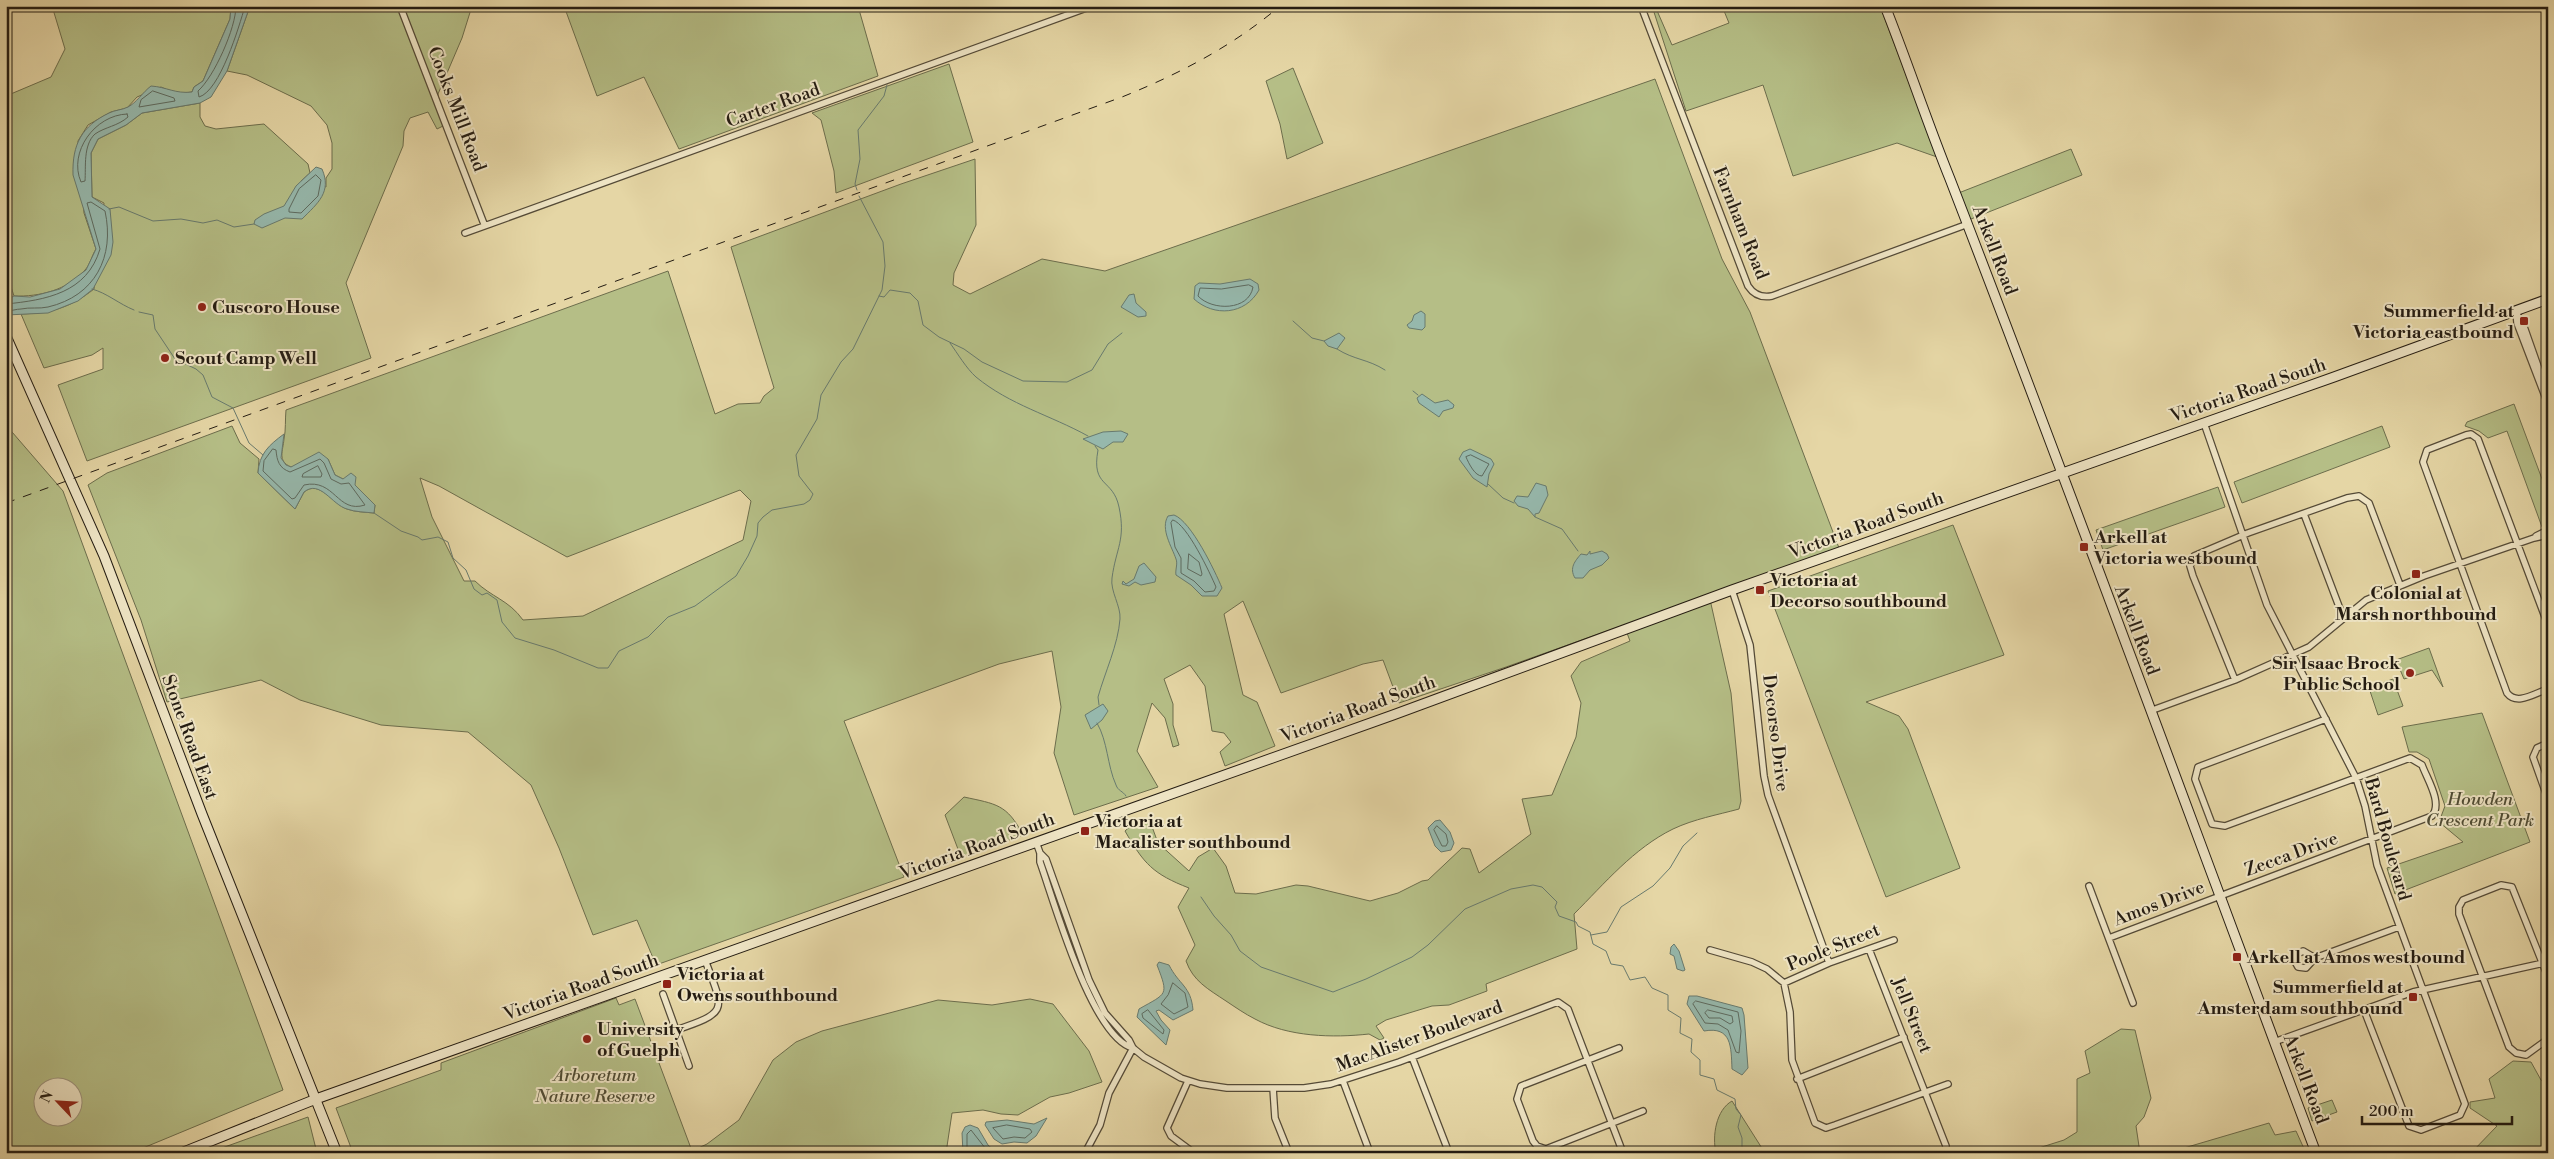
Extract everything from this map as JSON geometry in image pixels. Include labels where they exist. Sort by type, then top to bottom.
[{"type":"main road","name":"Arkell Road","points":[[1885,6],[2316,1153]]},
{"type":"main road","name":"Victoria Road South","points":[[181,1153],[316,1099],[1393,715],[1732,590],[2061,472],[2516,313],[2548,299]]},
{"type":"main road","name":"Stone Road East","points":[[6,336],[104,556],[250,937],[337,1153]]},
{"type":"street","name":"Cooks Mill Road","points":[[400,6],[484,224]]},
{"type":"street","name":"Carter Road","points":[[464,233],[484,224],[1092,6]]},
{"type":"street","name":"Farnham Road","points":[[1641,6],[1748,286],[1754,293],[1767,297],[1772,296],[1968,224]]},
{"type":"street","points":[[2516,313],[2522,321],[2529,349],[2547,392],[2548,403]]},
{"type":"street","name":"Bard Boulevard","points":[[2204,423],[2241,536],[2267,605],[2356,778],[2365,806],[2377,865],[2465,1106],[2457,1117],[2421,1130],[2410,1128],[2364,1010]]},
{"type":"street","points":[[2548,625],[2478,439],[2471,434],[2431,447],[2424,453],[2423,462],[2509,696],[2518,700],[2548,689]]},
{"type":"street","points":[[2235,680],[2190,566],[2194,556],[2241,536],[2347,498],[2359,496],[2365,499],[2373,512],[2400,585]]},
{"type":"street","points":[[2304,514],[2343,617]]},
{"type":"street","points":[[2534,538],[2548,530]]},
{"type":"street","points":[[2150,711],[2235,680],[2309,648],[2343,617],[2366,600],[2400,585],[2534,538],[2548,535]]},
{"type":"street","name":"Decorso Drive","points":[[1732,590],[1750,645],[1762,767],[1768,795],[1829,963]]},
{"type":"street","points":[[2326,719],[2198,768],[2194,779],[2210,821],[2218,826],[2225,826],[2356,778]]},
{"type":"street","points":[[2548,743],[2537,748],[2533,757],[2548,799]]},
{"type":"street","name":"Zecca Drive","points":[[2219,896],[2372,840],[2432,816],[2436,810],[2436,802],[2422,765],[2414,759],[2406,759],[2356,778]]},
{"type":"street","name":"MacAlister Boulevard","points":[[1036,842],[1040,853],[1040,862],[1060,909],[1095,1009],[1116,1037],[1126,1046],[1133,1048],[1154,1064],[1188,1081],[1212,1087],[1312,1087],[1343,1081],[1558,1002],[1568,1009],[1623,1153]]},
{"type":"street","points":[[2548,977],[2545,962],[2516,891],[2512,887],[2504,884],[2466,898],[2459,907],[2509,1047],[2522,1055],[2530,1054],[2548,1039]]},
{"type":"street","points":[[2089,886],[2133,1003]]},
{"type":"street","name":"Amos Drive","points":[[2109,938],[2219,896]]},
{"type":"street","points":[[2315,958],[2399,927]]},
{"type":"street","name":"Poole Street","points":[[1784,983],[1829,963],[1894,940]]},
{"type":"street","name":"Jell Street","points":[[1869,949],[1926,1092],[1946,1146],[1945,1153]]},
{"type":"street","points":[[1710,950],[1752,962],[1767,969],[1784,983],[1790,1012],[1792,1060],[1815,1123],[1826,1128],[1948,1084]]},
{"type":"street","points":[[676,1030],[708,1020],[716,1012],[719,997],[705,960]]},
{"type":"street","points":[[2274,1042],[2422,990],[2545,962]]},
{"type":"street","points":[[663,994],[689,1066]]},
{"type":"street","points":[[1797,1078],[1904,1037]]},
{"type":"street","points":[[1085,1153],[1100,1125],[1109,1093],[1133,1048]]},
{"type":"street","points":[[1618,1048],[1523,1084],[1517,1092],[1517,1099],[1533,1141],[1541,1148],[1546,1148],[1643,1111]]},
{"type":"street","points":[[1412,1057],[1449,1153]]},
{"type":"street","points":[[1188,1081],[1167,1128],[1171,1136],[1194,1153]]},
{"type":"street","points":[[1343,1081],[1370,1153]]},
{"type":"street","points":[[1273,1088],[1275,1118],[1288,1153]]},
{"type":"green space","points":[[52,6],[231,6],[230,19],[203,81],[194,87],[192,92],[177,94],[161,87],[137,97],[127,108],[111,112],[88,125],[78,141],[84,213],[96,249],[87,268],[70,283],[52,291],[14,296],[6,271],[6,96],[51,77],[65,49]]},
{"type":"green space","points":[[250,6],[472,6],[462,38],[438,94],[438,106],[445,125],[437,129],[428,112],[410,118],[404,131],[403,146],[346,283],[371,358],[87,461],[58,385],[103,369],[103,348],[92,355],[44,368],[21,314],[51,311],[60,308],[77,301],[94,289],[104,203],[92,197],[91,153],[98,139],[126,125],[142,113],[200,103],[200,117],[205,126],[216,129],[264,124],[308,164],[310,173],[301,181],[326,187],[326,178],[332,169],[332,143],[327,125],[311,106],[247,75],[227,71]]},
{"type":"green space","points":[[564,6],[858,6],[878,76],[679,149],[644,77],[597,96]]},
{"type":"green space","points":[[1652,6],[1655,6],[1672,45],[1729,23],[1722,6],[1880,6],[1937,157],[1897,143],[1793,176],[1763,85],[1686,111]]},
{"type":"green space","points":[[949,64],[973,142],[836,193],[834,171],[821,120],[812,113]]},
{"type":"green space","points":[[1293,68],[1323,143],[1287,159],[1280,124],[1266,81]]},
{"type":"green space","points":[[1655,79],[1722,259],[1750,312],[1839,548],[1709,595],[1731,693],[1741,801],[1739,809],[1697,820],[1673,829],[1645,846],[1620,867],[1574,914],[1577,949],[1486,984],[1487,991],[1449,1005],[1432,1006],[1386,1020],[1376,1026],[1384,1038],[1380,1040],[1369,1034],[1341,1036],[1311,1035],[1282,1030],[1268,1025],[1248,1015],[1213,992],[1197,979],[1189,968],[1186,961],[1195,945],[1178,907],[1189,888],[1166,878],[1144,860],[1125,831],[1133,824],[1135,819],[1151,824],[1158,843],[1189,871],[1198,857],[1213,848],[1226,866],[1235,893],[1256,894],[1296,885],[1308,886],[1370,901],[1398,893],[1428,880],[1462,848],[1470,849],[1479,873],[1531,834],[1522,799],[1552,795],[1576,737],[1581,703],[1571,676],[1581,662],[1630,641],[1624,625],[1399,703],[1383,660],[1363,664],[1281,693],[1243,601],[1224,614],[1243,695],[1257,702],[1275,746],[1225,766],[1220,752],[1231,742],[1224,733],[1212,731],[1205,686],[1190,665],[1164,679],[1173,704],[1173,725],[1179,745],[1173,747],[1165,718],[1152,703],[1137,751],[1158,787],[1074,815],[1054,753],[1061,707],[1052,651],[999,664],[844,721],[904,877],[656,965],[637,920],[593,935],[559,848],[531,785],[468,732],[381,725],[300,700],[261,680],[167,702],[141,620],[88,485],[107,473],[232,426],[240,443],[259,459],[258,473],[295,509],[304,492],[315,488],[321,490],[347,509],[374,513],[375,505],[355,485],[335,475],[328,459],[291,467],[284,462],[282,455],[286,410],[668,271],[715,414],[738,404],[760,403],[764,396],[774,388],[731,247],[901,184],[975,159],[976,225],[954,273],[953,285],[970,294],[1042,259],[1105,271]],"holes":[[[420,478],[439,486],[567,557],[740,490],[751,501],[743,540],[583,616],[523,620],[506,603],[475,581],[464,581],[432,517]]]},
{"type":"green space","points":[[2071,149],[2082,175],[1966,221],[1956,194]]},
{"type":"green space","points":[[2514,404],[2548,495],[2548,524],[2542,527],[2507,431],[2488,438],[2479,431],[2465,426],[2467,422]]},
{"type":"green space","points":[[6,425],[63,491],[283,1090],[131,1153],[6,1153]]},
{"type":"green space","points":[[2382,426],[2390,447],[2242,503],[2234,482]]},
{"type":"green space","points":[[2218,487],[2225,507],[2103,550],[2096,530]]},
{"type":"green space","points":[[1953,525],[2004,655],[1866,702],[1899,716],[1908,729],[1960,868],[1886,897],[1768,591]]},
{"type":"green space","points":[[2429,648],[2443,687],[2432,670],[2404,679],[2396,660]]},
{"type":"green space","points":[[2393,679],[2403,706],[2378,715],[2369,688]]},
{"type":"green space","name":"Howden Crescent Park","points":[[2482,713],[2530,842],[2395,894],[2387,868],[2463,842],[2439,822],[2445,806],[2429,759],[2417,752],[2409,752],[2402,727]]},
{"type":"green space","points":[[964,797],[993,804],[1006,811],[1023,835],[961,857],[945,815]]},
{"type":"green space","name":"Arboretum Nature Reserve","points":[[616,998],[619,1005],[635,999],[692,1151],[707,1144],[739,1120],[773,1060],[796,1042],[822,1031],[938,1000],[992,1005],[1030,999],[1053,1004],[1089,1051],[1102,1082],[1050,1097],[1018,1115],[983,1110],[952,1113],[946,1153],[353,1153],[336,1108],[441,1070],[441,1063]]},
{"type":"green space","points":[[2121,1029],[2135,1030],[2151,1098],[2144,1117],[2136,1126],[2140,1153],[2023,1153],[2064,1140],[2077,1132],[2077,1079],[2090,1073],[2085,1051]]},
{"type":"green space","points":[[2513,1061],[2531,1062],[2541,1080],[2548,1085],[2548,1153],[2471,1153],[2497,1126],[2470,1108],[2470,1102],[2495,1098],[2489,1079]]},
{"type":"green space","points":[[2332,1100],[2337,1112],[2312,1121],[2308,1108]]},
{"type":"green space","points":[[1732,1101],[1765,1153],[1716,1153],[1716,1124],[1722,1111]]},
{"type":"green space","points":[[308,1117],[317,1153],[208,1153]]},
{"type":"green space","points":[[2269,1123],[2275,1135],[2296,1131],[2306,1153],[2167,1153]]},
{"type":"water","points":[[231,6],[250,6],[227,71],[211,97],[200,103],[142,113],[126,125],[98,139],[91,153],[92,197],[110,209],[113,242],[111,255],[93,289],[78,301],[48,313],[6,315],[6,300],[14,296],[30,297],[60,289],[86,270],[96,249],[73,175],[74,154],[80,137],[85,130],[111,112],[131,105],[151,86],[181,92],[192,92],[194,87],[203,81],[230,19]]},
{"type":"water","points":[[316,167],[322,169],[325,177],[324,191],[322,197],[302,219],[285,218],[262,228],[254,224],[255,220],[264,214],[284,206],[296,186]]},
{"type":"water","points":[[1250,279],[1258,284],[1259,290],[1253,298],[1238,309],[1220,311],[1211,309],[1194,299],[1195,286],[1199,283],[1220,284]]},
{"type":"water","points":[[1134,294],[1136,303],[1146,312],[1146,316],[1138,317],[1121,307],[1129,295]]},
{"type":"water","points":[[1421,311],[1425,314],[1425,327],[1422,330],[1409,328],[1407,325],[1412,321],[1414,315]]},
{"type":"water","points":[[1339,333],[1345,338],[1337,349],[1328,346],[1324,341]]},
{"type":"water","points":[[1422,394],[1435,403],[1448,400],[1454,405],[1453,408],[1443,411],[1439,417],[1419,403],[1417,398]]},
{"type":"water","points":[[1121,431],[1128,434],[1123,442],[1113,442],[1103,449],[1083,439],[1103,432]]},
{"type":"water","points":[[284,434],[281,458],[286,465],[291,467],[319,452],[328,459],[335,475],[343,479],[351,473],[356,477],[355,485],[375,505],[374,513],[342,507],[321,491],[315,489],[304,492],[295,509],[258,473],[260,460],[266,450]]},
{"type":"water","points":[[1470,449],[1491,459],[1494,464],[1489,474],[1487,487],[1473,478],[1459,459],[1463,452]]},
{"type":"water","points":[[1536,483],[1546,486],[1548,495],[1539,513],[1535,514],[1535,517],[1528,509],[1518,506],[1514,501],[1517,496],[1528,497]]},
{"type":"water","points":[[1174,515],[1181,519],[1195,536],[1208,559],[1222,588],[1217,596],[1202,596],[1191,585],[1176,575],[1177,561],[1165,527],[1168,516]]},
{"type":"water","points":[[1590,551],[1590,554],[1602,551],[1609,558],[1602,565],[1590,570],[1583,578],[1575,578],[1573,568],[1575,562],[1581,554],[1587,555]]},
{"type":"water","points":[[1144,563],[1156,577],[1155,582],[1141,585],[1135,582],[1129,586],[1122,584],[1123,581],[1126,584],[1134,579],[1139,566]]},
{"type":"water","points":[[1103,704],[1108,711],[1102,720],[1091,729],[1085,715]]},
{"type":"water","points":[[1440,820],[1450,832],[1454,843],[1451,850],[1441,852],[1435,846],[1428,828],[1435,821]]},
{"type":"water","points":[[1674,944],[1679,951],[1685,970],[1683,971],[1677,969],[1674,956],[1670,954],[1671,947]]},
{"type":"water","points":[[1159,962],[1169,965],[1187,990],[1193,1010],[1173,1020],[1159,1010],[1156,1011],[1170,1030],[1166,1045],[1137,1017],[1139,1009],[1163,993],[1163,983],[1157,965]]},
{"type":"water","points":[[1689,996],[1697,996],[1742,1008],[1748,1068],[1742,1075],[1732,1069],[1730,1046],[1725,1035],[1713,1030],[1704,1031],[1687,1004]]},
{"type":"water","points":[[1047,1118],[1036,1136],[1027,1143],[1014,1142],[1002,1144],[994,1139],[985,1125],[986,1122],[1007,1120],[1034,1124]]},
{"type":"water","points":[[970,1125],[978,1128],[988,1145],[997,1153],[963,1153],[962,1133],[965,1127]]},
{"type":"waterway","points":[[857,190],[855,184],[860,159],[858,130],[884,96],[887,85]]},
{"type":"waterway","points":[[374,513],[401,531],[422,540],[438,537],[448,542],[453,558],[466,570],[474,589],[482,595],[487,593],[497,600],[502,622],[515,638],[554,650],[598,668],[608,668],[619,651],[648,637],[668,617],[695,606],[736,576],[748,556],[757,536],[758,523],[763,517],[772,510],[804,504],[810,500],[813,494],[799,476],[796,455],[817,419],[821,395],[841,362],[853,349],[882,290],[885,266],[883,242],[859,196]]},
{"type":"waterway","points":[[109,209],[119,207],[153,221],[181,219],[203,223],[217,220],[234,227],[254,224]]},
{"type":"waterway","points":[[92,289],[134,310]]},
{"type":"waterway","points":[[879,296],[884,297],[890,290],[910,293],[918,301],[923,325],[939,337],[964,349],[982,362],[1023,381],[1067,382],[1092,370],[1108,344],[1122,333]]},
{"type":"waterway","points":[[139,312],[153,315],[155,329],[175,359],[196,369],[203,375],[212,397],[233,408],[249,443],[263,455]]},
{"type":"waterway","points":[[1293,321],[1312,338],[1324,341]]},
{"type":"waterway","points":[[950,343],[972,373],[989,387],[1088,436]]},
{"type":"waterway","points":[[1337,349],[1385,370]]},
{"type":"waterway","points":[[1413,391],[1418,395]]},
{"type":"waterway","points":[[1095,446],[1098,450],[1097,471],[1116,498],[1121,518],[1120,544],[1112,578],[1120,614],[1119,629],[1098,697],[1099,705]]},
{"type":"waterway","points":[[1488,484],[1503,498],[1514,503]]},
{"type":"waterway","points":[[1535,517],[1562,529],[1578,551]]},
{"type":"waterway","points":[[1097,723],[1101,730],[1116,785],[1126,796]]},
{"type":"waterway","points":[[1591,935],[1607,932],[1621,907],[1653,886],[1670,868],[1683,846],[1697,833]]},
{"type":"waterway","points":[[1201,897],[1214,916],[1231,935],[1240,951],[1261,967],[1333,992],[1412,957],[1428,945],[1465,909],[1511,889],[1533,885],[1542,887],[1557,902],[1555,907],[1559,916],[1576,922],[1578,926],[1590,932],[1593,944],[1606,951],[1611,964],[1623,966],[1630,980],[1645,977],[1652,988],[1668,995],[1668,1010],[1681,1018],[1680,1033],[1692,1039],[1691,1052],[1700,1060],[1700,1075],[1714,1079],[1717,1090],[1735,1099],[1736,1109],[1741,1115],[1738,1127],[1742,1138],[1742,1149],[1748,1153]]},
{"type":"railway","points":[[6,503],[1122,97],[1164,79],[1205,58],[1244,34],[1280,6]]},
{"type":"place","name":"Cuscoro House","points":[[202,307]]},
{"type":"place","name":"Summerfield at Victoria eastbound","points":[[2524,321]]},
{"type":"place","name":"Scout Camp Well","points":[[165,358]]},
{"type":"place","name":"Arkell at Victoria westbound","points":[[2084,547]]},
{"type":"place","name":"Colonial at Marsh northbound","points":[[2416,574]]},
{"type":"place","name":"Victoria at Decorso southbound","points":[[1760,590]]},
{"type":"place","name":"Sir Isaac Brock Public School","points":[[2410,673]]},
{"type":"place","name":"Victoria at Macalister southbound","points":[[1085,831]]},
{"type":"place","name":"Arkell at Amos westbound","points":[[2237,957]]},
{"type":"place","name":"Victoria at Owens southbound","points":[[667,984]]},
{"type":"place","name":"Summerfield at Amsterdam southbound","points":[[2413,997]]},
{"type":"place","name":"University of Guelph","points":[[587,1039]]}]
